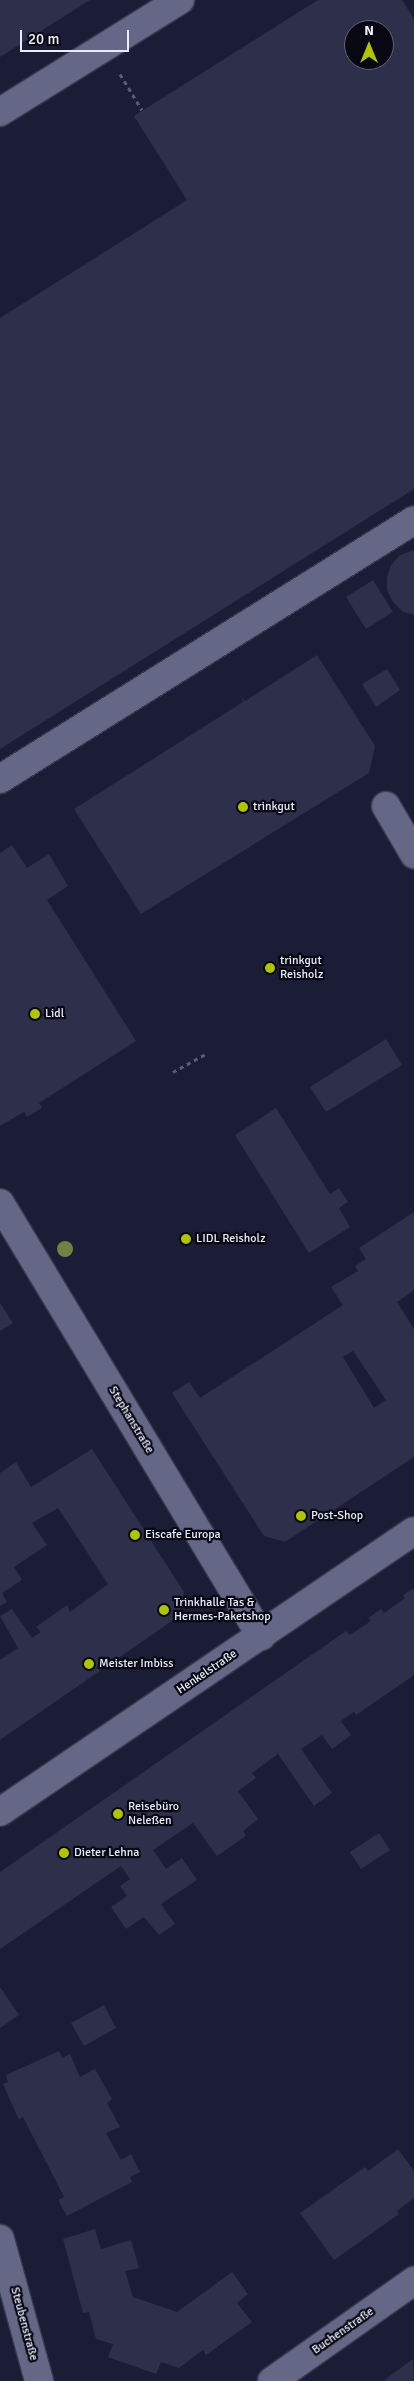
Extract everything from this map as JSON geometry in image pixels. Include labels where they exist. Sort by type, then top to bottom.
[{"type":"street","points":[[0,112],[180,0]]},
{"type":"street","points":[[0,779],[414,520]]},
{"type":"street","points":[[386,806],[414,854]]},
{"type":"street","name":"Stephanstraße","points":[[0,1203],[261,1636]]},
{"type":"street","name":"Henkelstraße","points":[[0,1812],[414,1531]]},
{"type":"street","name":"Steubenstraße","points":[[0,2239],[39,2381]]},
{"type":"street","name":"Buchenstraße","points":[[272,2381],[414,2281]]},
{"type":"path","points":[[104,47],[142,110]]},
{"type":"path","points":[[173,1072],[206,1054]]},
{"type":"building","points":[[0,0],[90,0],[0,57]]},
{"type":"building","points":[[318,0],[402,0],[414,19],[414,489],[0,749],[0,318],[187,200],[134,116]]},
{"type":"building","points":[[414,550],[414,615],[402,611],[393,602],[387,590],[387,577],[391,565],[400,555]]},
{"type":"building","points":[[373,580],[393,612],[366,629],[346,597]]},
{"type":"building","points":[[317,655],[375,746],[369,773],[141,914],[74,809],[243,702],[241,697],[245,701]]},
{"type":"building","points":[[387,669],[400,690],[376,707],[362,684]]},
{"type":"building","points":[[12,845],[27,868],[49,854],[68,886],[47,900],[136,1041],[39,1103],[42,1108],[27,1117],[24,1112],[0,1126],[0,853]]},
{"type":"building","points":[[386,1039],[402,1065],[326,1112],[310,1087]]},
{"type":"building","points":[[276,1108],[330,1194],[339,1188],[348,1202],[339,1208],[350,1227],[309,1253],[235,1135]]},
{"type":"building","points":[[414,1212],[414,1290],[397,1302],[414,1329],[414,1457],[285,1542],[264,1536],[172,1393],[189,1382],[200,1398],[343,1305],[331,1287],[358,1271],[355,1266],[366,1259],[359,1248]],"holes":[[[353,1351],[386,1400],[374,1408],[343,1357]]]},
{"type":"building","points":[[0,1303],[13,1323],[0,1331]]},
{"type":"building","points":[[92,1449],[184,1592],[179,1616],[0,1740],[0,1660],[18,1648],[0,1616],[12,1609],[32,1638],[41,1632],[36,1627],[67,1605],[70,1612],[108,1584],[58,1508],[32,1523],[47,1545],[14,1567],[22,1580],[2,1593],[7,1602],[0,1606],[0,1473],[16,1462],[31,1487]]},
{"type":"building","points":[[414,1588],[414,1675],[356,1715],[354,1712],[341,1721],[351,1735],[332,1749],[322,1735],[301,1749],[332,1793],[314,1806],[278,1754],[252,1773],[256,1778],[238,1791],[258,1819],[243,1831],[246,1836],[217,1856],[193,1823],[153,1850],[166,1869],[182,1858],[197,1880],[161,1904],[175,1924],[159,1935],[144,1917],[126,1929],[111,1907],[127,1896],[120,1886],[130,1879],[121,1866],[0,1949],[0,1872],[346,1631],[350,1635],[371,1621],[368,1618],[381,1609],[384,1613],[405,1598],[403,1595]]},
{"type":"building","points":[[379,1833],[390,1850],[361,1869],[350,1852]]},
{"type":"building","points":[[0,1987],[19,2015],[0,2028]]},
{"type":"building","points":[[104,2005],[116,2028],[84,2046],[71,2023]]},
{"type":"building","points":[[59,2051],[62,2058],[70,2054],[80,2077],[95,2069],[112,2099],[107,2103],[120,2127],[106,2133],[121,2160],[131,2154],[140,2172],[130,2177],[132,2182],[67,2216],[58,2200],[64,2197],[23,2117],[19,2120],[3,2084],[8,2082],[6,2075]]},
{"type":"building","points":[[398,2149],[414,2171],[414,2198],[397,2211],[399,2214],[334,2260],[300,2213],[365,2167],[368,2171]]},
{"type":"building","points":[[95,2229],[101,2249],[131,2240],[139,2268],[125,2271],[133,2297],[177,2312],[232,2272],[248,2294],[237,2303],[252,2322],[206,2355],[203,2350],[179,2368],[161,2362],[156,2374],[108,2357],[113,2344],[96,2339],[89,2312],[83,2313],[63,2239]]},
{"type":"building","points":[[413,2359],[414,2381],[383,2381]]},
{"type":"place","name":"trinkgut","points":[[243,807]]},
{"type":"place","name":"trinkgut Reisholz","points":[[270,968]]},
{"type":"place","name":"Lidl","points":[[35,1014]]},
{"type":"place","name":"LIDL Reisholz","points":[[186,1239]]},
{"type":"place","name":"Post-Shop","points":[[301,1516]]},
{"type":"place","name":"Eiscafe Europa","points":[[135,1535]]},
{"type":"place","name":"Trinkhalle Tas & Hermes-Paketshop","points":[[164,1610]]},
{"type":"place","name":"Meister Imbiss","points":[[89,1664]]},
{"type":"place","name":"Reisebüro Neleßen","points":[[118,1814]]},
{"type":"place","name":"Dieter Lehna","points":[[64,1853]]}]
